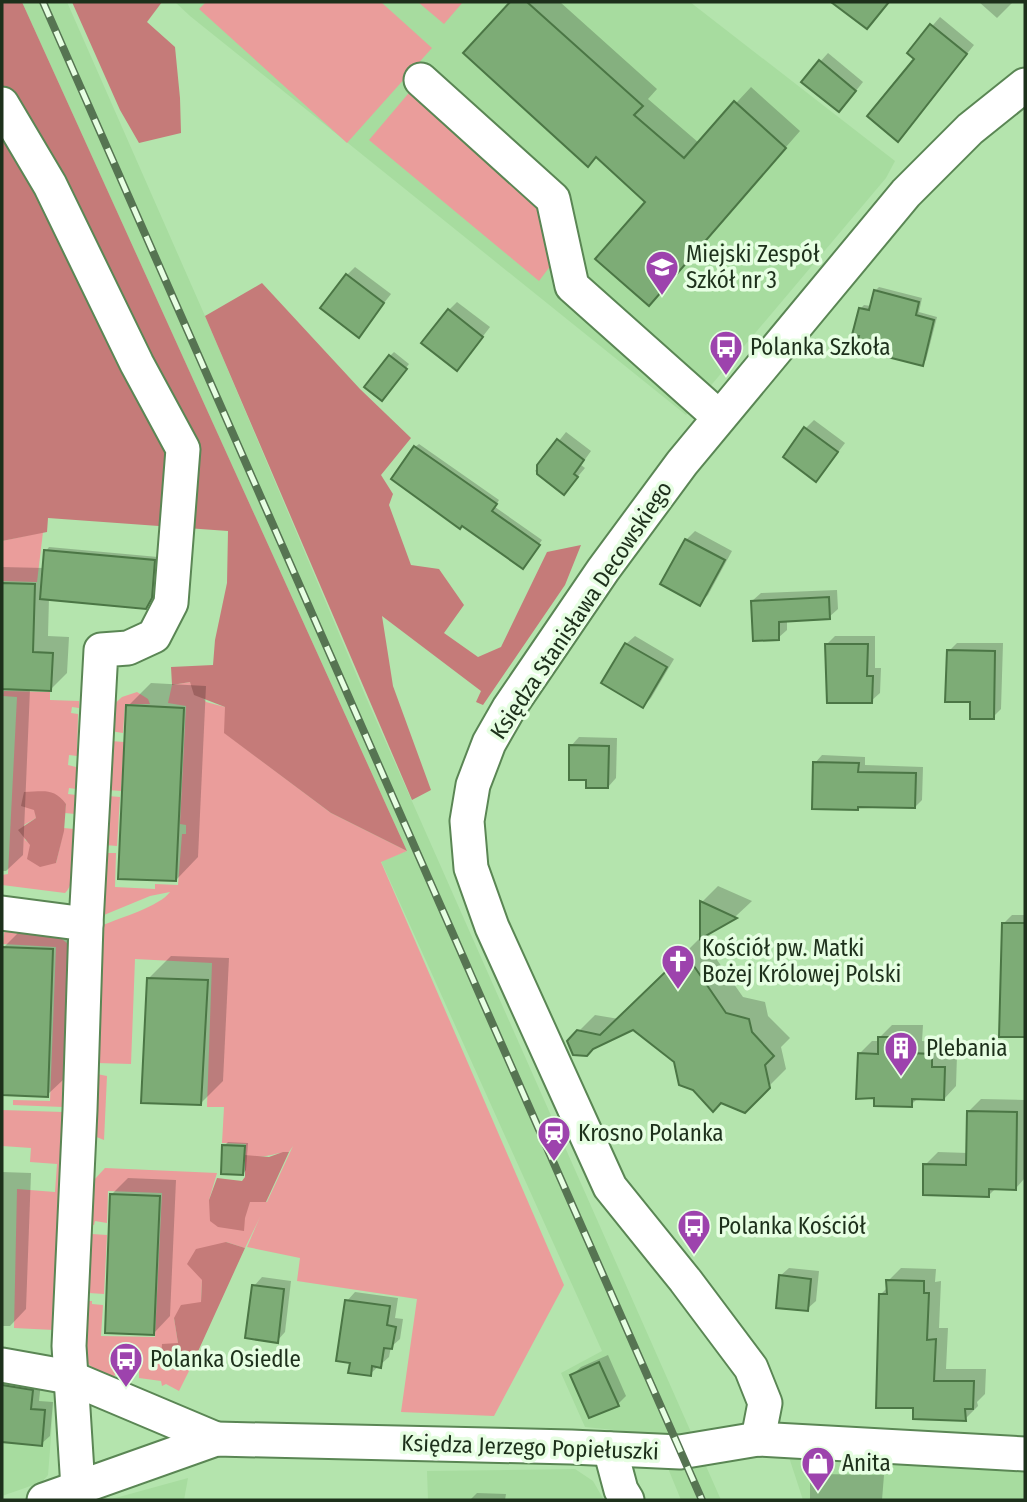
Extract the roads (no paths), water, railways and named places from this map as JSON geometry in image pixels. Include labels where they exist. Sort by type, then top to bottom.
[{"type":"street","points":[[421,80],[553,199],[572,286],[719,417]]},
{"type":"street","name":"Księdza Stanisława Decowskiego","points":[[758,1439],[765,1403],[751,1368],[610,1187],[492,927],[471,868],[467,821],[473,785],[489,743],[509,708],[603,570],[719,417],[912,187],[970,130],[1025,85]]},
{"type":"street","points":[[2,104],[50,185],[137,364],[183,449],[171,603],[154,636],[128,648],[101,650],[86,924],[69,1377],[78,1488]]},
{"type":"street","points":[[2,913],[86,924]]},
{"type":"street","points":[[2,1364],[69,1377],[216,1438]]},
{"type":"street","name":"Księdza Jerzego Popiełuszki","points":[[44,1500],[216,1438],[680,1452],[758,1439],[1025,1454]]},
{"type":"street","points":[[610,1449],[621,1490],[627,1500]]},
{"type":"railway","points":[[43,2],[702,1500]]},
{"type":"place","name":"Miejski Zespół Szkół nr 3","points":[[662,297]]},
{"type":"place","name":"Polanka Szkoła","points":[[726,377]]},
{"type":"place","name":"Kościół pw. Matki Bożej Królowej Polski","points":[[678,991]]},
{"type":"place","name":"Plebania","points":[[901,1078]]},
{"type":"place","name":"Krosno Polanka","points":[[554,1163]]},
{"type":"place","name":"Polanka Kościół","points":[[694,1256]]},
{"type":"place","name":"Polanka Osiedle","points":[[126,1389]]},
{"type":"place","name":"Anita","points":[[818,1493]]}]
